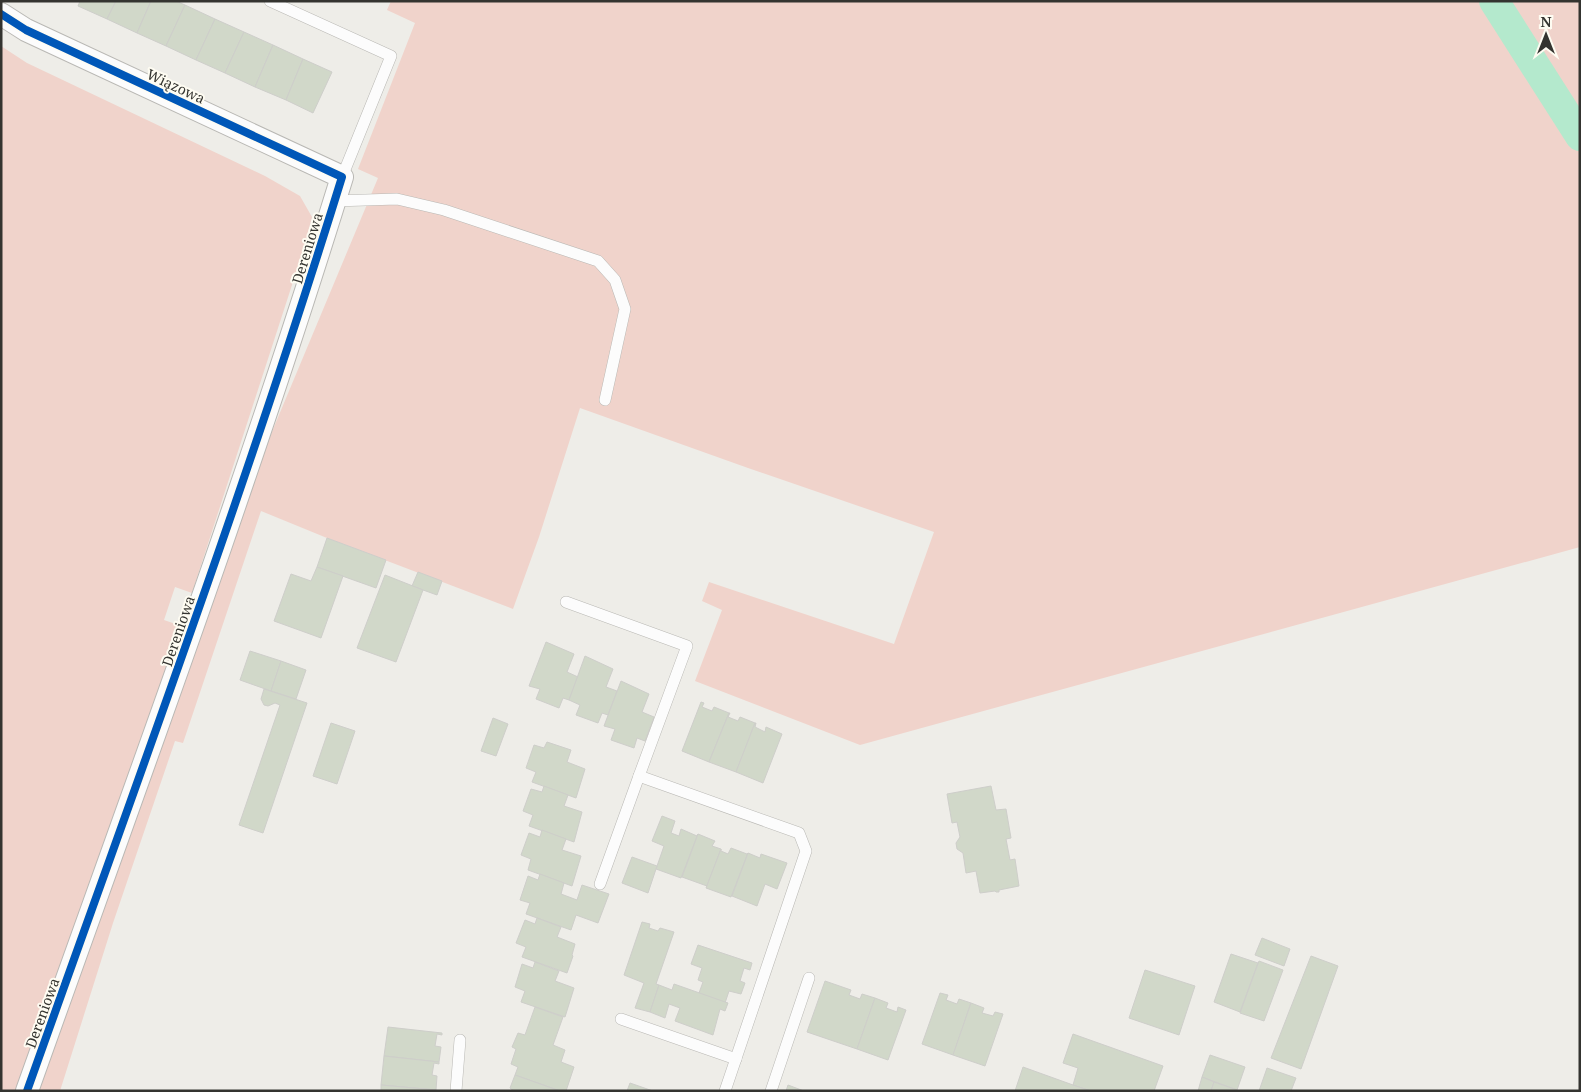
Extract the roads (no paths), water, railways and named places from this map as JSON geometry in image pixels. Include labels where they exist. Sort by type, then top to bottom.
[{"type":"street","name":"Wiązowa","points":[[1,14],[26,30],[342,177]]},
{"type":"street","name":"Dereniowa","points":[[28,1091],[197,614],[291,340],[342,177]]},
{"type":"lane","points":[[270,1],[391,56],[342,177]]},
{"type":"lane","points":[[334,201],[397,199],[444,210],[598,261],[615,280],[624,309],[605,400]]},
{"type":"lane","points":[[566,602],[686,646],[600,884]]},
{"type":"lane","points":[[639,776],[799,833],[806,851],[725,1091]]},
{"type":"lane","points":[[771,1091],[809,978]]},
{"type":"lane","points":[[621,1019],[736,1059]]},
{"type":"lane","points":[[456,1091],[460,1040]]},
{"type":"waterway","points":[[1494,1],[1580,136]]}]
